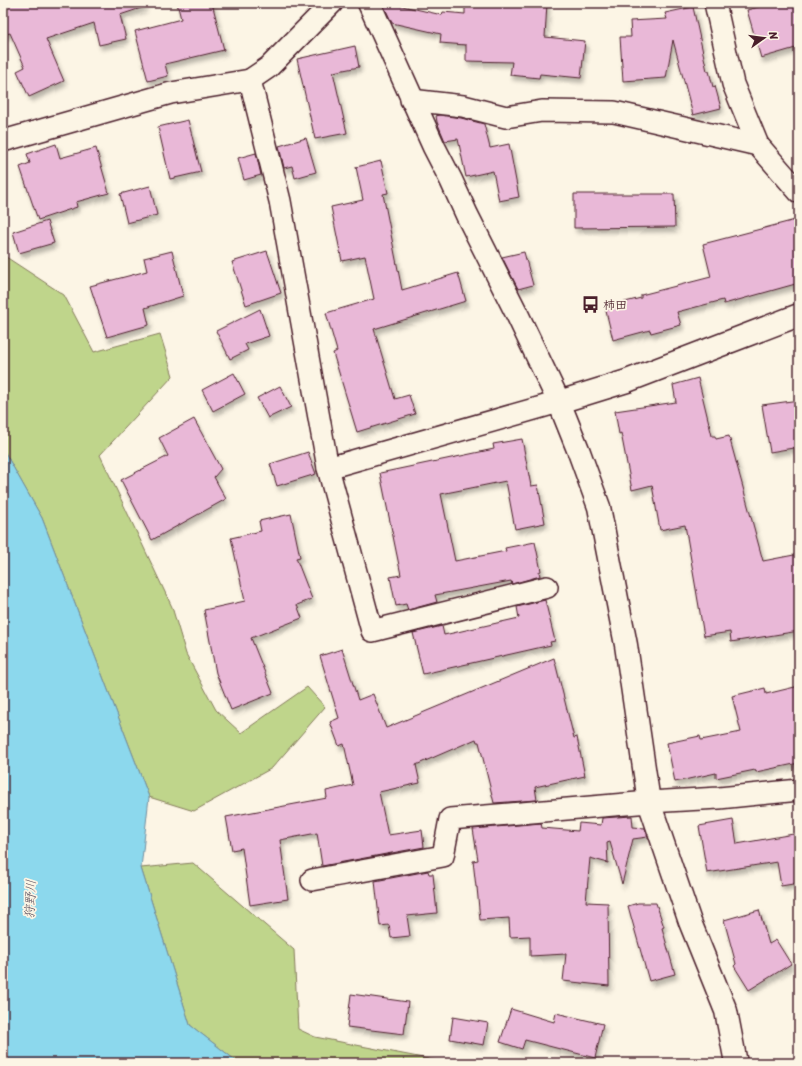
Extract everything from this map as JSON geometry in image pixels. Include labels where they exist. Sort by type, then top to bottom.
[{"type":"street","points":[[3,141],[170,93],[250,80],[269,67],[332,3]]},
{"type":"street","points":[[369,3],[411,100],[559,402],[599,507],[626,645],[649,802],[690,922],[726,1011],[736,1063]]},
{"type":"street","points":[[715,3],[733,84],[758,144],[799,192]]},
{"type":"street","points":[[250,80],[280,201],[328,468],[372,631],[547,587]]},
{"type":"street","points":[[411,100],[463,106],[506,117],[542,111],[614,112],[758,144]]},
{"type":"street","points":[[328,468],[627,381],[799,315]]},
{"type":"street","points":[[312,880],[443,856],[450,820],[799,790]]},
{"type":"green space","points":[[3,255],[64,295],[94,352],[160,334],[173,376],[100,455],[172,607],[186,654],[216,710],[241,733],[307,687],[325,707],[272,768],[194,811],[149,797],[42,518],[3,449]]},
{"type":"green space","points":[[193,863],[294,950],[298,1029],[315,1037],[449,1063],[239,1063],[190,1025],[141,868]]},
{"type":"water","name":"狩野川","points":[[3,449],[42,518],[149,797],[141,868],[190,1025],[239,1063],[3,1063]]},
{"type":"building","points":[[3,3],[143,3],[144,7],[120,15],[126,39],[99,45],[94,23],[46,39],[64,81],[29,97],[17,71],[25,67],[10,33],[3,35]]},
{"type":"building","points":[[177,3],[212,3],[224,50],[165,64],[168,76],[148,81],[135,31],[181,19]]},
{"type":"building","points":[[385,3],[442,15],[443,12],[465,14],[465,3],[547,3],[545,37],[585,41],[581,78],[540,74],[539,78],[510,75],[512,62],[466,61],[466,45],[440,43],[441,34],[392,23],[384,6]]},
{"type":"building","points":[[773,3],[799,3],[799,47],[761,58],[747,10]]},
{"type":"building","points":[[693,7],[707,71],[709,71],[713,87],[715,86],[721,108],[693,115],[673,40],[666,78],[623,81],[620,37],[631,37],[630,21],[667,19],[665,13]]},
{"type":"building","points":[[355,46],[359,67],[333,72],[347,133],[315,139],[297,59]]},
{"type":"building","points":[[440,115],[461,118],[484,124],[490,148],[509,144],[519,197],[499,201],[493,171],[466,177],[458,139],[445,141],[437,122],[436,116]]},
{"type":"building","points":[[188,120],[201,172],[170,179],[158,127]]},
{"type":"building","points":[[306,138],[316,172],[295,178],[292,166],[284,168],[279,146]]},
{"type":"building","points":[[56,144],[60,158],[96,148],[109,193],[76,202],[77,207],[38,220],[20,167],[30,163],[27,154]]},
{"type":"building","points":[[256,153],[261,175],[244,180],[238,158]]},
{"type":"building","points":[[381,161],[388,193],[383,194],[402,290],[458,273],[466,301],[374,329],[395,399],[409,395],[415,414],[357,432],[333,353],[337,351],[326,313],[374,299],[365,256],[342,261],[331,207],[363,200],[356,167]]},
{"type":"building","points":[[150,186],[157,215],[127,223],[120,194]]},
{"type":"building","points":[[574,194],[674,194],[675,227],[574,228]]},
{"type":"building","points":[[799,219],[799,283],[724,304],[723,300],[677,312],[681,325],[651,333],[650,330],[613,340],[605,307],[641,298],[641,295],[711,277],[703,244]]},
{"type":"building","points":[[47,221],[54,243],[19,253],[13,232]]},
{"type":"building","points":[[172,251],[183,296],[145,308],[149,325],[107,337],[90,286],[147,271],[144,258]]},
{"type":"building","points":[[267,251],[281,293],[246,305],[232,262]]},
{"type":"building","points":[[524,252],[533,285],[518,289],[502,257]]},
{"type":"building","points":[[260,309],[269,336],[245,344],[248,350],[230,359],[216,331]]},
{"type":"building","points":[[234,373],[245,394],[213,411],[202,390]]},
{"type":"building","points":[[698,378],[712,436],[715,436],[716,439],[729,436],[763,561],[799,554],[799,631],[731,642],[730,632],[704,636],[685,525],[660,530],[652,485],[632,490],[621,433],[619,434],[615,411],[676,402],[673,385]]},
{"type":"building","points":[[280,386],[291,407],[268,418],[257,398]]},
{"type":"building","points":[[799,400],[799,447],[770,452],[762,405]]},
{"type":"building","points":[[194,419],[221,469],[214,477],[226,499],[152,540],[121,480],[168,456],[159,438]]},
{"type":"building","points":[[522,439],[531,486],[538,485],[545,523],[515,529],[506,481],[441,494],[455,561],[506,551],[505,548],[535,542],[541,571],[539,572],[540,576],[512,584],[511,581],[435,595],[437,602],[408,610],[406,604],[396,606],[390,577],[401,575],[380,473],[494,449],[493,444]]},
{"type":"building","points":[[308,452],[316,474],[277,486],[270,464]]},
{"type":"building","points":[[291,514],[300,557],[296,558],[312,599],[297,605],[302,618],[251,638],[273,693],[231,710],[216,673],[204,610],[245,601],[231,538],[261,531],[259,521]]},
{"type":"building","points":[[545,600],[555,641],[550,642],[551,645],[423,674],[413,633],[442,626],[444,635],[519,618],[517,607]]},
{"type":"building","points":[[342,649],[358,700],[373,694],[386,728],[554,658],[574,738],[577,737],[585,776],[535,787],[537,800],[494,803],[479,742],[477,742],[476,739],[416,765],[420,783],[379,792],[388,835],[422,830],[424,847],[322,866],[317,833],[280,840],[288,899],[250,905],[242,848],[232,850],[226,817],[327,798],[326,791],[353,785],[344,744],[339,746],[330,722],[339,718],[320,656]]},
{"type":"building","points":[[799,686],[799,763],[756,772],[755,770],[716,778],[716,773],[675,782],[667,743],[700,736],[701,740],[741,732],[732,696],[765,688],[766,694]]},
{"type":"building","points":[[632,816],[633,827],[645,828],[648,837],[633,839],[622,884],[610,842],[607,843],[608,863],[590,858],[586,902],[608,903],[609,986],[563,981],[566,954],[530,956],[530,936],[510,937],[509,918],[480,920],[473,861],[478,860],[473,829],[541,823],[542,828],[578,831],[579,823],[601,825],[602,818]]},
{"type":"building","points":[[733,820],[737,844],[799,833],[799,883],[781,886],[777,862],[707,873],[699,826]]},
{"type":"building","points":[[428,871],[429,874],[433,874],[437,913],[407,916],[410,936],[391,938],[389,925],[380,926],[375,881]]},
{"type":"building","points":[[638,903],[656,903],[664,927],[662,928],[675,974],[649,981],[628,906]]},
{"type":"building","points":[[759,910],[769,944],[776,940],[791,964],[749,990],[734,966],[736,964],[724,920]]},
{"type":"building","points":[[351,994],[408,1002],[404,1034],[347,1027]]},
{"type":"building","points":[[511,1009],[554,1022],[556,1013],[603,1024],[595,1058],[525,1040],[522,1049],[500,1042]]},
{"type":"building","points":[[453,1017],[488,1023],[484,1045],[450,1039]]},
{"type":"place","name":"柿田","points":[[590,305]]}]
